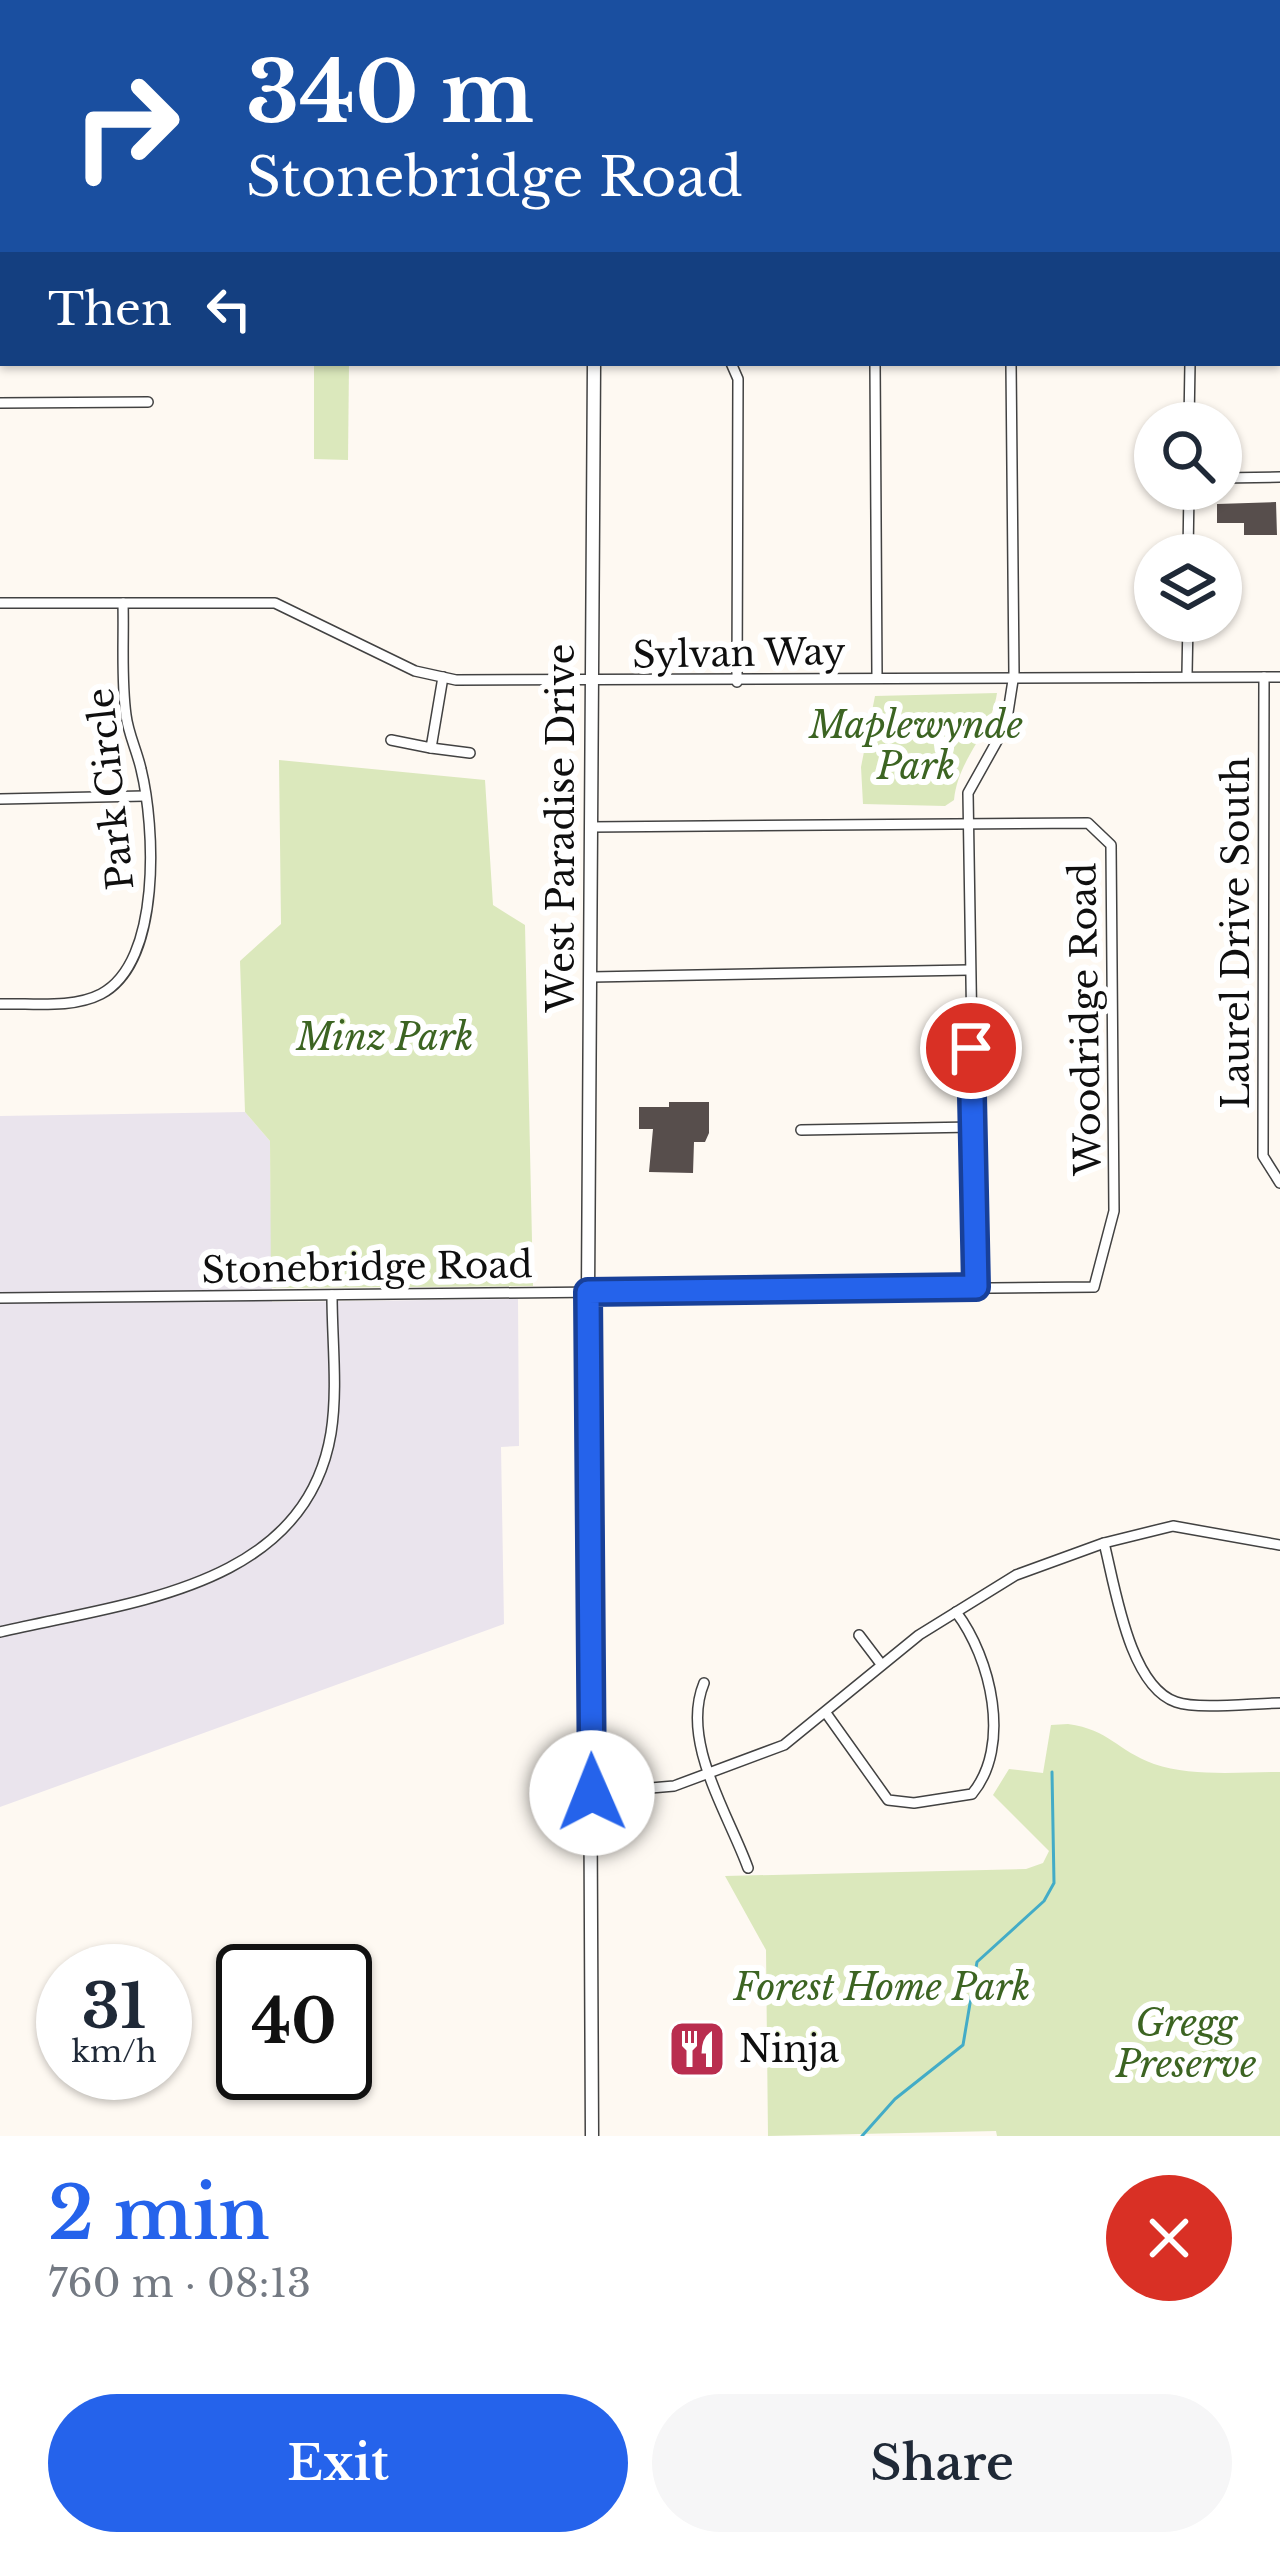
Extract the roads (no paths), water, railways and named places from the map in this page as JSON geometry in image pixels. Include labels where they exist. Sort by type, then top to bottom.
[{"type":"street","name":"West Paradise Drive","points":[[592,2136],[588,1292],[594,366]]},
{"type":"street","points":[[732,366],[738,379],[737,682]]},
{"type":"street","points":[[875,366],[877,677]]},
{"type":"street","points":[[976,1287],[968,793],[1006,725],[1014,674],[1011,366]]},
{"type":"street","points":[[1190,366],[1190,402]]},
{"type":"street","points":[[0,403],[148,402]]},
{"type":"street","points":[[1242,478],[1280,477]]},
{"type":"street","name":"Sylvan Way","points":[[0,603],[275,603],[415,670],[443,676],[592,682],[1014,674],[1280,677]]},
{"type":"street","name":"Park Circle","points":[[0,1004],[76,1002],[101,994],[130,965],[148,918],[145,796],[126,715],[124,603]]},
{"type":"street","points":[[1187,642],[1187,674]]},
{"type":"street","points":[[430,748],[443,676]]},
{"type":"street","name":"Laurel Drive South","points":[[1264,676],[1263,1156],[1280,1183]]},
{"type":"street","points":[[392,740],[470,753]]},
{"type":"street","points":[[0,799],[145,796]]},
{"type":"street","name":"Woodridge Road","points":[[590,827],[1088,823],[1111,845],[1114,1211],[1094,1287]]},
{"type":"street","points":[[591,977],[969,970]]},
{"type":"street","points":[[801,1130],[974,1127]]},
{"type":"street","name":"Stonebridge Road","points":[[0,1298],[1094,1287]]},
{"type":"street","points":[[0,1632],[207,1581],[261,1552],[286,1527],[315,1483],[330,1438],[332,1295]]},
{"type":"street","points":[[592,1793],[674,1786],[711,1777],[784,1745],[881,1664],[956,1612],[1016,1575],[1104,1543],[1173,1526],[1280,1545]]},
{"type":"street","points":[[1104,1543],[1135,1656],[1148,1682],[1176,1702],[1280,1703]]},
{"type":"street","points":[[826,1713],[888,1800],[914,1804],[972,1794],[988,1774],[994,1744],[992,1714],[974,1635],[956,1612]]},
{"type":"street","points":[[859,1635],[881,1664]]},
{"type":"street","points":[[704,1683],[696,1713],[711,1777],[748,1868]]},
{"type":"waterway","points":[[862,2136],[895,2099],[963,2045],[977,1962],[1044,1901],[1054,1883],[1052,1772]]},
{"type":"place","name":"Ninja","points":[[697,2049]]},
{"type":"park label","name":"Maplewynde Park","points":[[916,746]]},
{"type":"park label","name":"Minz Park","points":[[385,1037]]},
{"type":"park label","name":"Forest Home Park","points":[[882,1987]]},
{"type":"park label","name":"Gregg Preserve","points":[[1186,2044]]}]
